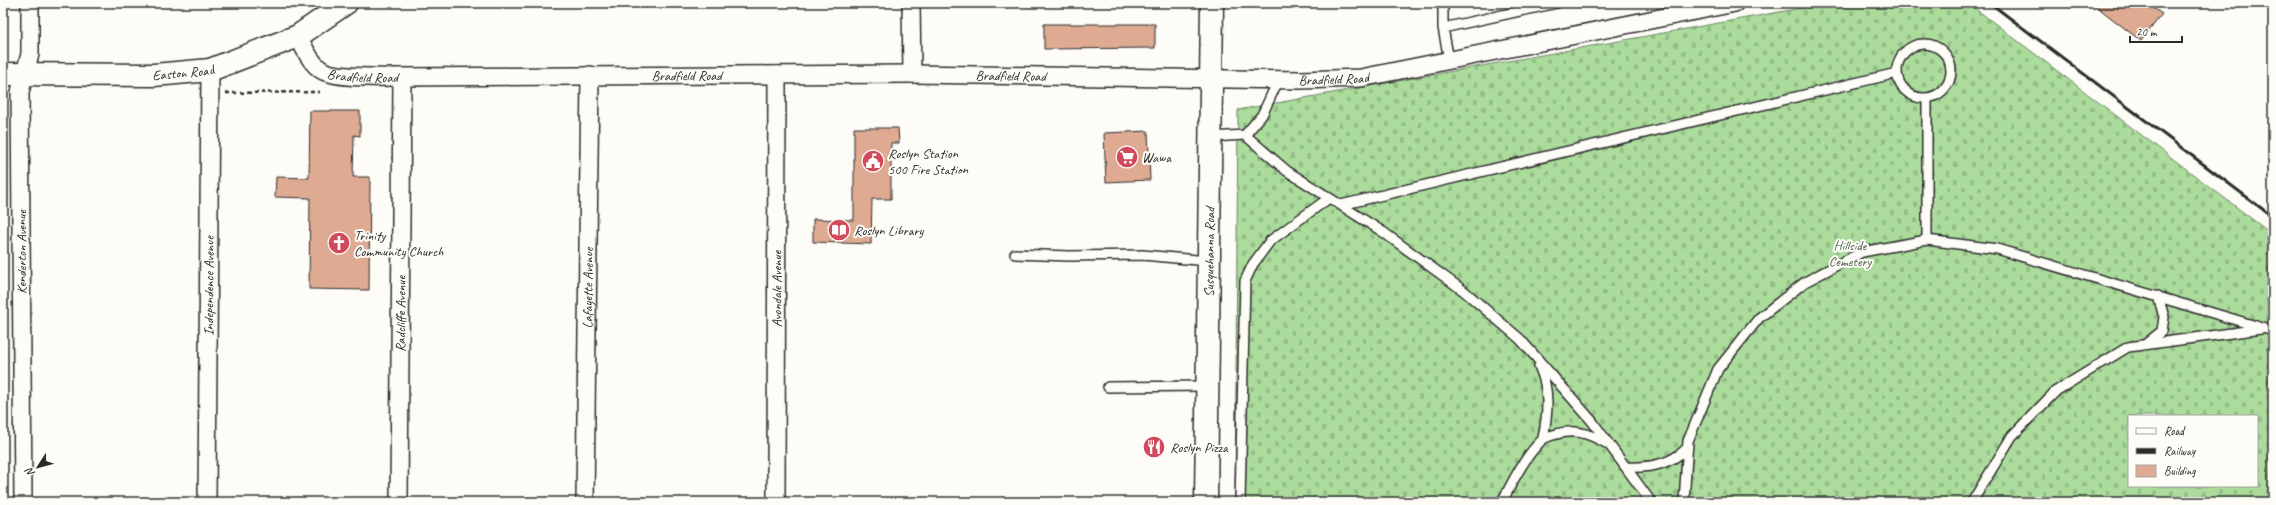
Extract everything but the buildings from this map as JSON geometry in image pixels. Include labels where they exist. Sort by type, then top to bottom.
[{"type":"main road","name":"Easton Road","points":[[3,74],[154,74],[210,70],[298,36],[346,3]]},
{"type":"main road","name":"Susquehanna Road","points":[[1206,502],[1206,386],[1212,3]]},
{"type":"street","name":"Kenderton Avenue","points":[[23,502],[20,92],[30,54],[30,3]]},
{"type":"street","points":[[910,3],[912,74]]},
{"type":"street","name":"Bradfield Road","points":[[298,36],[309,58],[321,70],[339,76],[402,77],[912,74],[1210,78],[1278,81],[1361,78],[1735,3]]},
{"type":"street","name":"Independence Avenue","points":[[208,502],[210,70]]},
{"type":"street","name":"Lafayette Avenue","points":[[585,502],[590,75]]},
{"type":"street","name":"Avondale Avenue","points":[[776,75],[776,502]]},
{"type":"street","name":"Radcliffe Avenue","points":[[399,502],[402,77]]},
{"type":"lane","points":[[1443,3],[1443,28],[1449,60]]},
{"type":"lane","points":[[1443,28],[1557,3]]},
{"type":"lane","points":[[1924,43],[1941,49],[1947,56],[1951,74],[1943,90],[1936,95],[1927,98],[1918,98],[1907,92],[1899,82],[1896,73],[1901,56],[1907,49],[1924,43]]},
{"type":"lane","points":[[1341,205],[1896,73]]},
{"type":"lane","points":[[1245,135],[1262,115],[1278,81]]},
{"type":"lane","points":[[1926,240],[1927,98]]},
{"type":"lane","points":[[1210,137],[1245,135],[1287,171],[1383,232],[1464,291],[1520,339],[1592,421],[1651,502]]},
{"type":"lane","points":[[1240,502],[1245,281],[1253,264],[1270,241],[1329,198]]},
{"type":"lane","points":[[1684,502],[1688,441],[1718,369],[1759,318],[1805,282],[1862,252],[1926,240],[1998,249],[2269,330]]},
{"type":"lane","points":[[1015,254],[1062,256],[1143,255],[1208,261]]},
{"type":"lane","points":[[2146,344],[2162,331],[2164,317],[2158,296]]},
{"type":"lane","points":[[1972,502],[2012,436],[2056,391],[2128,347],[2269,330]]},
{"type":"lane","points":[[1502,502],[1515,477],[1543,438],[1548,398],[1543,374],[1534,356]]},
{"type":"lane","points":[[1108,387],[1206,386]]},
{"type":"lane","points":[[1543,438],[1562,432],[1575,431],[1591,435],[1610,446]]},
{"type":"lane","points":[[1626,467],[1640,468],[1665,464],[1680,456],[1688,447]]},
{"type":"path","points":[[223,93],[320,92]]},
{"type":"green space","name":"Hillside Cemetery","points":[[1829,3],[1968,3],[2273,235],[2273,502],[1235,502],[1238,110]]},
{"type":"railway","points":[[1990,3],[2273,217]]},
{"type":"place","name":"Wawa","points":[[1127,157]]},
{"type":"place","name":"Roslyn Station 500 Fire Station","points":[[873,161]]},
{"type":"place","name":"Roslyn Library","points":[[839,230]]},
{"type":"place","name":"Trinity Community Church","points":[[339,243]]},
{"type":"place","name":"Roslyn Pizza","points":[[1154,447]]}]
